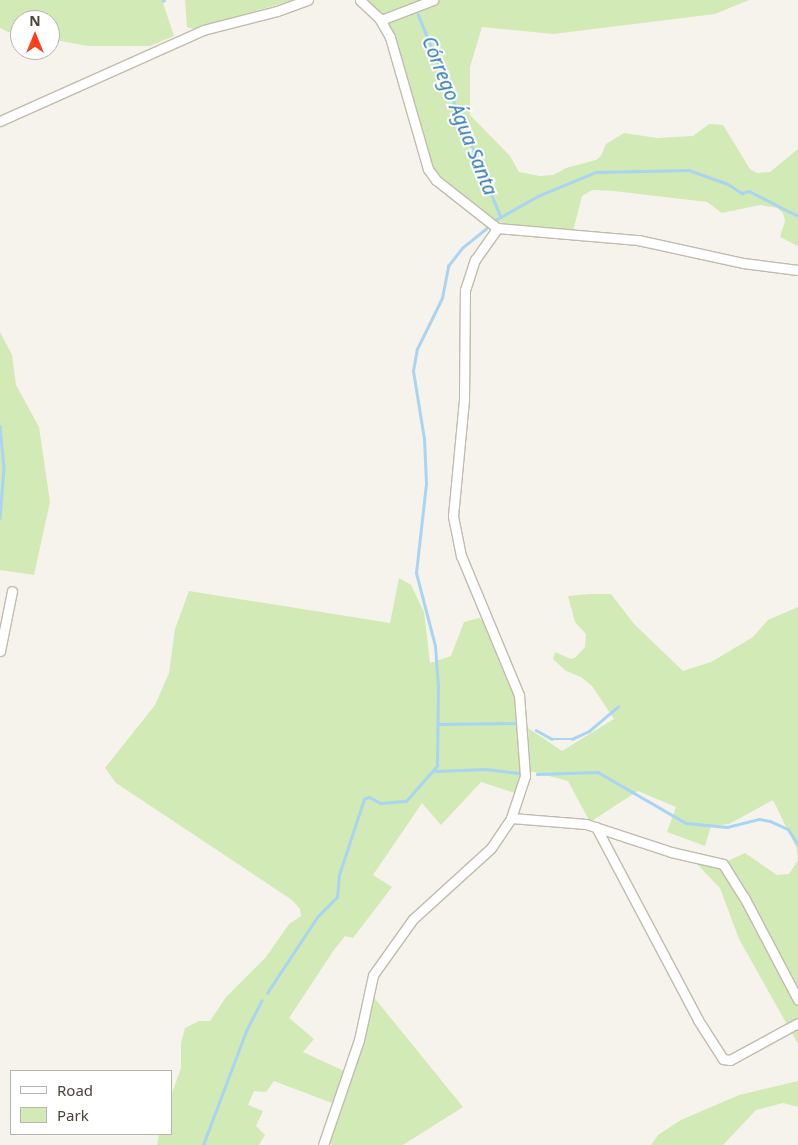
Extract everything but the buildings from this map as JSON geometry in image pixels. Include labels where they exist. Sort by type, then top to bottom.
[{"type":"street","points":[[0,122],[202,30],[277,11],[308,0]]},
{"type":"street","points":[[360,0],[381,20],[395,49],[428,169],[442,185],[497,228],[620,238],[743,263],[798,270]]},
{"type":"street","points":[[381,20],[433,0]]},
{"type":"street","points":[[323,1145],[359,1040],[373,975],[413,919],[485,855],[511,818],[525,776],[519,695],[461,556],[453,516],[464,400],[465,290],[475,260],[497,228]]},
{"type":"street","points":[[0,651],[12,590]]},
{"type":"street","points":[[511,818],[596,827],[670,852],[716,861],[728,869],[798,1000]]},
{"type":"street","points":[[596,827],[698,1020],[723,1060],[730,1060],[798,1023]]},
{"type":"green space","points":[[0,0],[162,0],[174,36],[150,46],[88,46],[60,41],[60,10],[10,10],[10,32],[0,28]]},
{"type":"green space","points":[[185,0],[294,0],[193,29],[187,27]]},
{"type":"green space","points":[[366,0],[749,0],[715,14],[553,34],[482,27],[470,67],[470,115],[510,156],[519,172],[540,176],[553,175],[566,168],[596,160],[601,156],[606,144],[624,133],[657,138],[693,136],[709,124],[723,125],[750,169],[757,173],[770,172],[798,149],[798,246],[780,237],[785,221],[783,213],[777,208],[760,205],[722,213],[707,202],[614,191],[592,190],[582,196],[573,231],[505,227],[504,223],[496,222],[435,174],[428,164],[396,41],[383,14]]},
{"type":"green space","points":[[0,332],[12,355],[16,385],[39,427],[50,502],[34,575],[0,570]]},
{"type":"green space","points":[[399,578],[411,585],[424,612],[430,663],[451,656],[464,622],[479,618],[488,624],[518,702],[521,779],[518,794],[481,782],[441,825],[422,803],[373,875],[392,887],[353,938],[345,936],[289,1018],[314,1039],[303,1052],[344,1071],[332,1103],[274,1081],[266,1092],[254,1091],[248,1105],[263,1111],[256,1126],[265,1135],[259,1145],[157,1145],[159,1135],[172,1135],[172,1093],[181,1068],[181,1043],[185,1028],[199,1021],[210,1021],[226,997],[266,957],[289,924],[301,916],[300,909],[292,900],[116,783],[105,768],[155,705],[169,673],[175,629],[189,591],[390,623]]},
{"type":"green space","points":[[611,594],[634,624],[683,671],[711,662],[753,637],[768,620],[798,607],[798,860],[796,847],[773,800],[729,824],[711,826],[705,846],[667,832],[676,807],[638,791],[590,822],[568,781],[530,771],[528,728],[562,751],[614,719],[592,686],[581,677],[566,671],[553,659],[555,652],[571,659],[576,657],[585,647],[586,634],[575,622],[568,596]]},
{"type":"green space","points":[[745,853],[777,875],[789,874],[798,860],[798,1044],[739,939],[720,888],[692,859],[721,864]]},
{"type":"green space","points":[[372,995],[463,1107],[403,1145],[333,1145],[328,1143],[330,1132],[364,1041]]},
{"type":"green space","points":[[798,1081],[798,1107],[783,1103],[756,1110],[723,1145],[651,1145],[658,1135],[681,1120],[739,1095]]},
{"type":"waterway","name":"Córrego Água Santa","points":[[418,14],[501,217]]},
{"type":"waterway","points":[[497,219],[538,196],[596,172],[689,170],[728,184],[742,193],[749,191],[798,216]]},
{"type":"waterway","name":"Córrego Água Santa","points":[[267,993],[318,916],[337,897],[339,875],[364,799],[369,797],[381,803],[406,801],[437,766],[438,687],[435,646],[416,573],[426,484],[424,439],[413,371],[417,349],[442,298],[448,266],[462,248],[489,226]]},
{"type":"waterway","points":[[0,426],[4,468],[0,518]]},
{"type":"waterway","points":[[536,730],[552,739],[572,739],[589,731],[618,707]]},
{"type":"waterway","points":[[438,724],[518,723]]},
{"type":"waterway","points":[[435,771],[486,769],[521,773]]},
{"type":"waterway","points":[[537,774],[598,772],[686,823],[727,827],[759,819],[770,821],[788,829],[798,844]]},
{"type":"waterway","name":"Córrego Água Santa","points":[[203,1145],[246,1031],[261,1001]]}]
